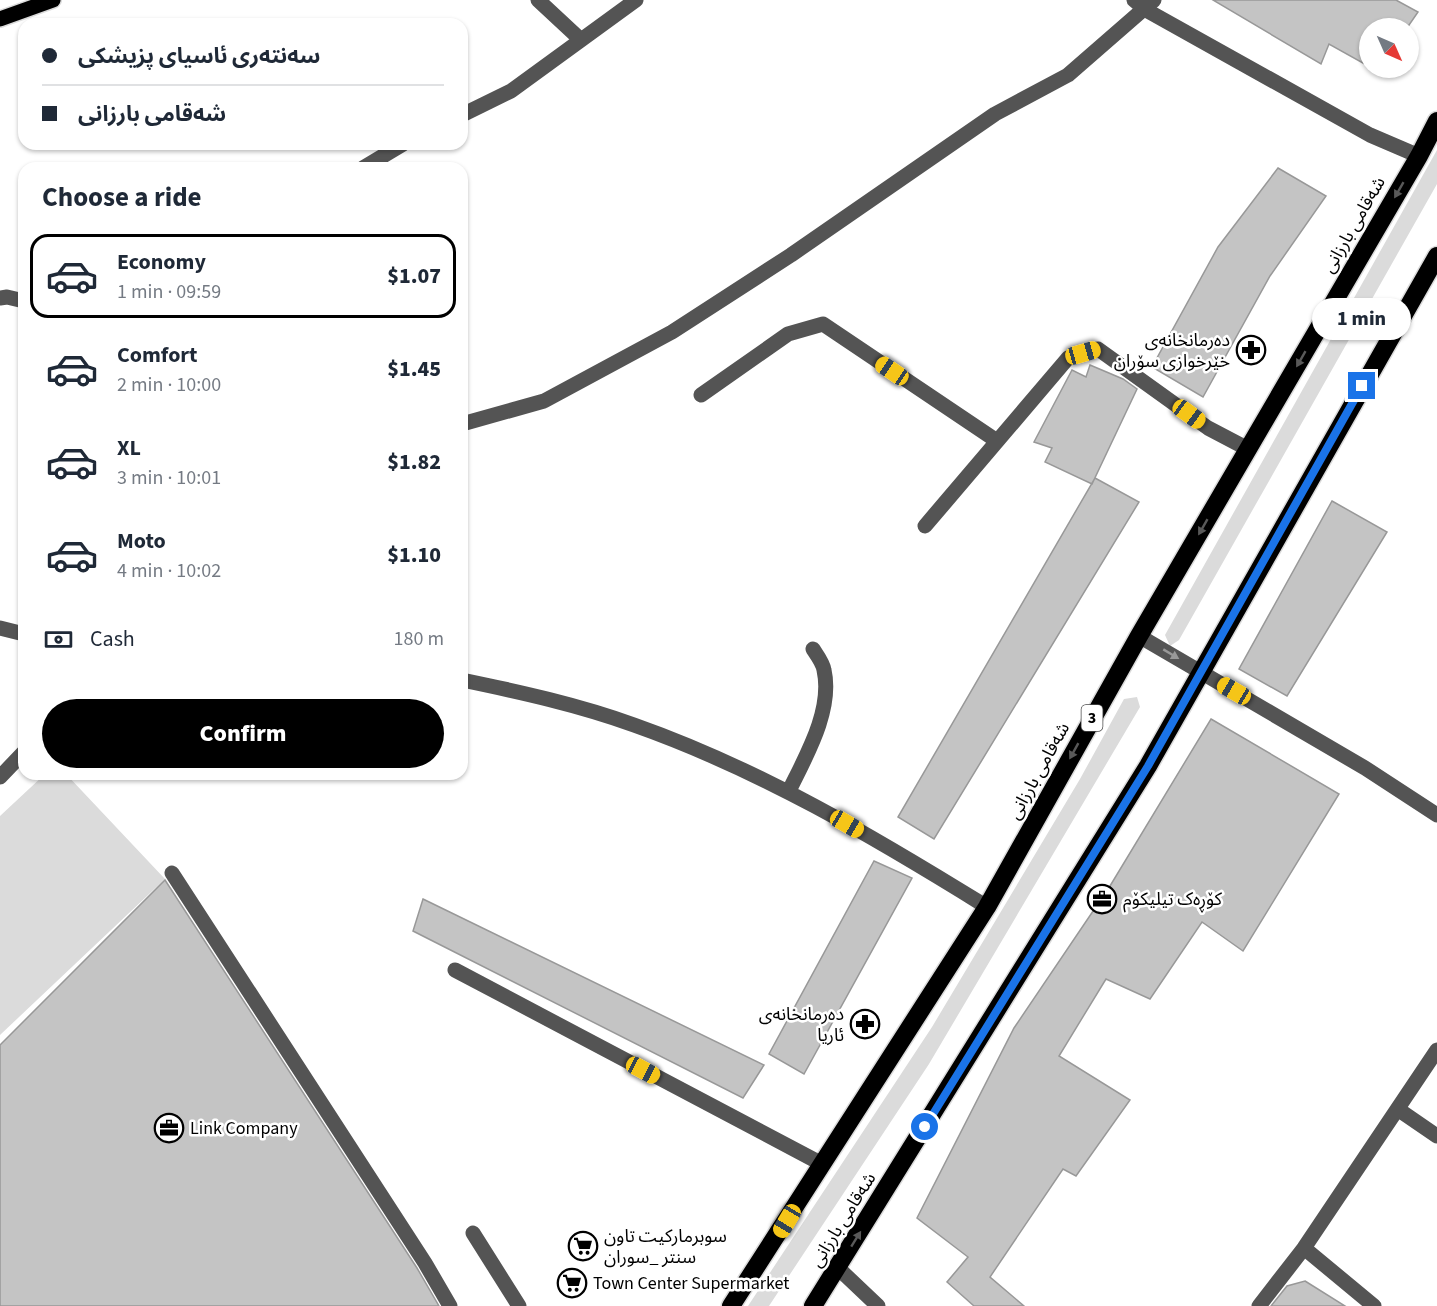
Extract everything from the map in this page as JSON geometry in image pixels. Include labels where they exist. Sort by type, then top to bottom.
[{"type":"highway","name":"شەقامی بارزانی","points":[[731,1306],[987,907],[1139,636],[1419,156],[1437,120]]},
{"type":"highway","name":"شەقامی بارزانی","points":[[813,1306],[1148,766],[1384,345],[1437,256]]},
{"type":"main road","points":[[0,19],[53,0]]},
{"type":"street","points":[[538,0],[581,40]]},
{"type":"street","points":[[468,112],[511,91],[636,0]]},
{"type":"street","points":[[468,422],[544,401],[672,332],[791,255],[995,114],[1068,75],[1145,3],[1370,135],[1419,156]]},
{"type":"street","points":[[373,162],[393,150]]},
{"type":"street","points":[[0,298],[18,300]]},
{"type":"street","points":[[701,395],[788,334],[823,324],[998,441]]},
{"type":"street","points":[[925,526],[1068,358],[1098,349],[1208,428],[1248,449]]},
{"type":"street","points":[[0,628],[18,632]]},
{"type":"street","points":[[1139,636],[1365,768],[1437,815]]},
{"type":"street","points":[[789,791],[823,709],[826,689],[824,668],[813,649]]},
{"type":"street","points":[[468,681],[532,695],[633,724],[740,768],[789,791],[987,907]]},
{"type":"street","points":[[0,777],[18,758]]},
{"type":"street","points":[[172,873],[420,1255],[450,1306]]},
{"type":"street","points":[[455,970],[822,1164]]},
{"type":"street","points":[[1259,1306],[1304,1248],[1399,1110],[1437,1050]]},
{"type":"street","points":[[1399,1110],[1437,1136]]},
{"type":"street","points":[[473,1233],[519,1306]]},
{"type":"street","points":[[1304,1248],[1374,1306]]},
{"type":"street","points":[[838,1268],[878,1306]]},
{"type":"shaded area","points":[[1437,150],[1437,184],[1179,640],[1170,646],[1165,635]]},
{"type":"shaded area","points":[[1137,697],[1140,707],[929,1064],[769,1306],[748,1306],[932,1027],[1080,779],[1124,699]]},
{"type":"shaded area","points":[[39,780],[72,780],[165,879],[0,1035],[0,816]]},
{"type":"building","points":[[1213,0],[1396,0],[1418,12],[1414,18],[1359,18],[1359,61],[1329,44],[1321,64]]},
{"type":"building","points":[[1278,168],[1326,196],[1270,276],[1203,397],[1152,367],[1218,247]]},
{"type":"building","points":[[1090,365],[1123,379],[1137,389],[1092,484],[1045,462],[1052,448],[1034,442],[1072,370],[1086,377]]},
{"type":"building","points":[[1095,478],[1139,502],[934,839],[898,817]]},
{"type":"building","points":[[1332,501],[1387,532],[1287,696],[1239,669]]},
{"type":"building","points":[[1211,719],[1339,794],[1243,951],[1202,922],[1150,999],[1106,979],[1059,1056],[1130,1100],[1076,1176],[1063,1169],[990,1277],[1024,1306],[974,1306],[947,1282],[968,1257],[917,1218],[1014,1028],[1110,886]]},
{"type":"building","points":[[874,861],[912,878],[804,1074],[769,1054]]},
{"type":"building","name":"Link Company","points":[[165,880],[417,1268],[439,1306],[0,1306],[0,1045]]},
{"type":"building","points":[[423,899],[764,1065],[743,1098],[413,931]]},
{"type":"building","points":[[1305,1281],[1345,1306],[1271,1306],[1287,1286]]},
{"type":"place","name":"دەرمانخانەی خێرخوازی سۆران","points":[[1251,350]]},
{"type":"place","name":"کۆڕەک تیلیکۆم","points":[[1102,899]]},
{"type":"place","name":"دەرمانخانەی ئاریا","points":[[865,1024]]},
{"type":"place","name":"Link Company","points":[[169,1128]]},
{"type":"place","name":"سوبرماركيت تاون سنتر _سوران","points":[[583,1246]]},
{"type":"place","name":"Town Center Supermarket","points":[[572,1283]]},
{"type":"route","points":[[925,1127],[1148,766],[1362,386]]}]
